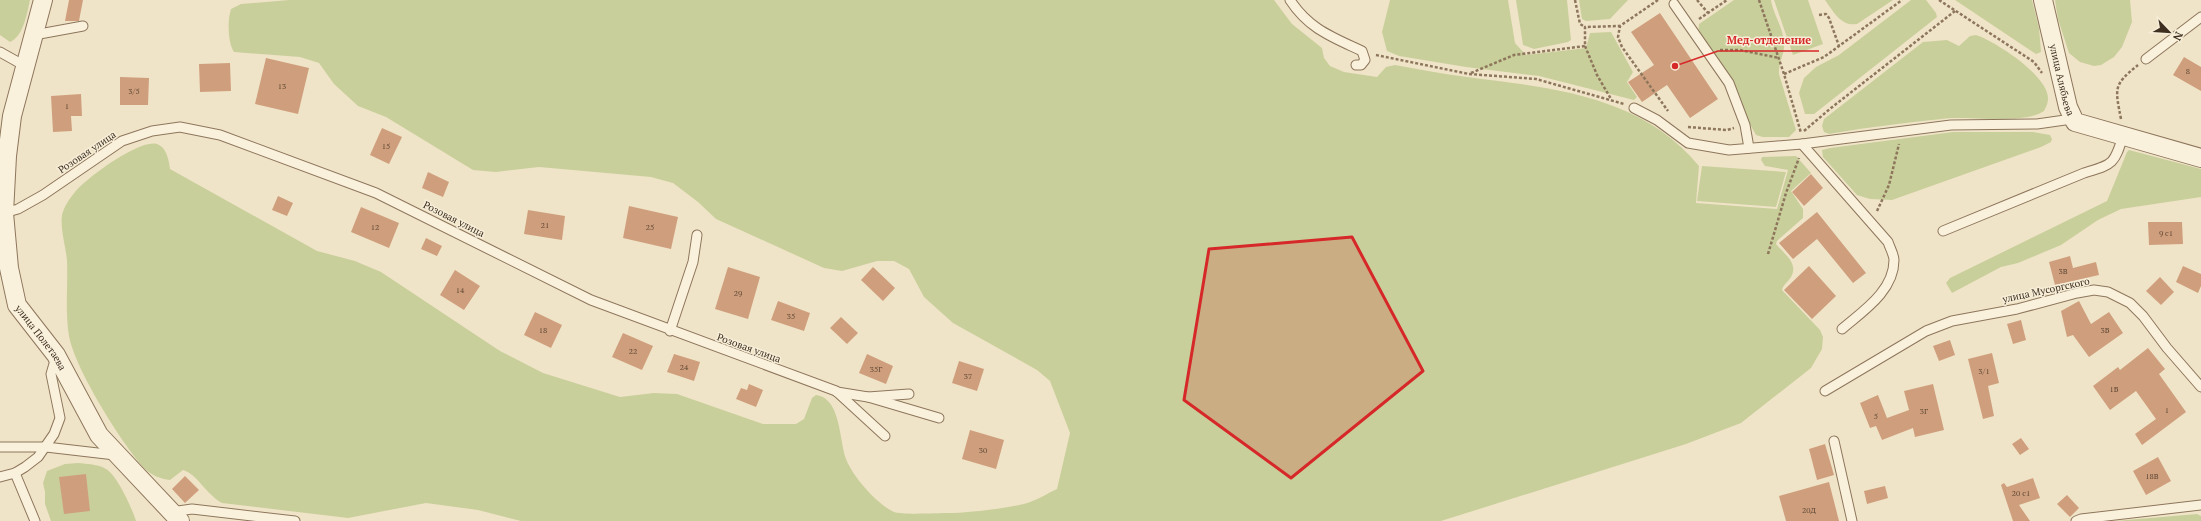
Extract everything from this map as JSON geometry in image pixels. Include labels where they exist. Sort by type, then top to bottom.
[{"type":"street","name":"улица Полетаева","points":[[43,0],[12,116],[8,143],[4,213],[9,268],[17,305],[56,355],[100,435],[116,455],[175,517]]},
{"type":"street","name":"улица Алябьева","points":[[2043,0],[2072,119],[2075,122],[2117,135],[2201,158]]},
{"type":"lane","points":[[1290,0],[1299,14],[1318,30],[1362,51],[1365,60],[1361,65],[1356,65]]},
{"type":"lane","points":[[1674,4],[1729,83],[1745,126],[1749,148]]},
{"type":"lane","points":[[2146,59],[2201,17]]},
{"type":"lane","points":[[34,35],[83,26]]},
{"type":"lane","points":[[0,52],[25,66]]},
{"type":"lane","points":[[1634,108],[1657,120],[1688,143],[1729,150],[1802,144],[1951,125],[2037,124],[2072,119]]},
{"type":"lane","name":"Розовая улица","points":[[4,213],[18,209],[43,195],[122,141],[152,131],[180,127],[220,135],[376,193],[591,300],[670,331],[836,391],[885,436]]},
{"type":"lane","points":[[1943,231],[2112,163],[2116,157],[2117,135]]},
{"type":"lane","points":[[1802,144],[1888,242],[1894,259],[1892,276],[1879,296],[1842,328]]},
{"type":"lane","points":[[670,331],[693,262],[697,235]]},
{"type":"lane","name":"улица Мусоргского","points":[[1825,391],[1926,331],[1952,321],[2018,309],[2070,294],[2094,290],[2108,292],[2130,303],[2143,316],[2167,348],[2201,386]]},
{"type":"lane","points":[[2,476],[15,473],[38,457],[54,434],[60,418],[51,374],[56,355]]},
{"type":"lane","points":[[836,391],[868,397],[939,418]]},
{"type":"lane","points":[[868,397],[909,394]]},
{"type":"lane","points":[[1834,441],[1852,521]]},
{"type":"lane","points":[[0,447],[46,447],[116,455]]},
{"type":"lane","points":[[15,473],[35,521]]},
{"type":"lane","points":[[2076,521],[2082,519],[2201,505]]},
{"type":"lane","points":[[175,517],[192,509],[232,518],[295,521]]},
{"type":"path","points":[[1575,0],[1580,24],[1585,27],[1620,26],[1658,0]]},
{"type":"path","points":[[1697,0],[1708,13]]},
{"type":"path","points":[[1690,27],[1727,0]]},
{"type":"path","points":[[1759,0],[1779,58],[1801,134]]},
{"type":"path","points":[[1784,74],[1824,57],[1902,0]]},
{"type":"path","points":[[1939,0],[2034,62],[2047,79]]},
{"type":"path","points":[[1896,57],[1955,11]]},
{"type":"path","points":[[1819,15],[1826,14],[1829,18],[1839,46]]},
{"type":"path","points":[[1620,26],[1618,37],[1622,47],[1672,117]]},
{"type":"path","points":[[1585,27],[1585,46],[1597,75],[1612,99]]},
{"type":"path","points":[[1470,74],[1514,55],[1585,46]]},
{"type":"path","points":[[1708,53],[1721,50],[1740,50],[1779,58]]},
{"type":"path","points":[[1362,51],[1470,74],[1536,79],[1612,99],[1634,108]]},
{"type":"path","points":[[2117,135],[2118,84],[2121,79],[2146,59]]},
{"type":"path","points":[[1682,126],[1727,130],[1745,126]]},
{"type":"path","points":[[1869,220],[1878,210],[1889,185],[1898,150],[1900,131]]},
{"type":"highlighted area","points":[[1352,237],[1423,371],[1291,478],[1184,400],[1209,249]]},
{"type":"green space","points":[[0,0],[30,0],[22,30],[15,39],[10,42],[0,35]]},
{"type":"green space","points":[[289,0],[1274,0],[1292,24],[1322,48],[1324,58],[1330,66],[1344,72],[1377,77],[1386,67],[1395,65],[1562,91],[1593,99],[1622,110],[1650,124],[1676,142],[1699,166],[1696,203],[1777,209],[1788,170],[1765,166],[1761,160],[1762,157],[1796,156],[1811,173],[1791,191],[1803,209],[1803,218],[1777,241],[1776,244],[1790,259],[1793,267],[1791,277],[1782,290],[1820,330],[1823,337],[1822,349],[1811,368],[1741,423],[1686,444],[1441,521],[521,521],[478,510],[426,503],[348,518],[222,503],[211,495],[188,472],[183,470],[170,480],[156,476],[143,467],[123,441],[89,385],[73,350],[69,336],[67,308],[67,261],[62,226],[62,215],[64,209],[75,192],[90,178],[115,160],[141,146],[151,144],[159,145],[166,152],[170,169],[317,251],[355,261],[381,272],[500,351],[543,373],[620,397],[654,393],[677,394],[763,424],[796,424],[804,419],[812,398],[816,395],[824,398],[835,412],[849,466],[866,489],[880,503],[894,512],[912,514],[990,510],[1023,504],[1037,499],[1057,489],[1070,433],[1050,381],[1037,370],[953,323],[924,297],[909,269],[894,261],[877,261],[842,271],[824,268],[716,219],[698,202],[673,183],[651,177],[539,167],[496,172],[473,170],[386,117],[358,106],[334,84],[319,63],[300,57],[234,52],[230,43],[229,32],[231,9],[241,4]]},
{"type":"green space","points":[[1390,0],[1508,0],[1515,43],[1526,55],[1586,48],[1590,33],[1611,32],[1633,72],[1627,82],[1637,97],[1634,100],[1539,76],[1466,67],[1399,56],[1387,51],[1382,32]]},
{"type":"green space","points":[[1516,0],[1567,0],[1571,40],[1568,42],[1534,49],[1523,45]]},
{"type":"green space","points":[[1579,0],[1628,0],[1610,19],[1586,21],[1582,19]]},
{"type":"green space","points":[[1734,0],[1771,0],[1784,38],[1783,55],[1779,74],[1796,130],[1789,137],[1763,137],[1756,135],[1698,33],[1699,24]]},
{"type":"green space","points":[[1774,0],[1808,0],[1823,44],[1793,55]]},
{"type":"green space","points":[[1825,0],[1893,0],[1857,24],[1851,24],[1842,21]]},
{"type":"green space","points":[[1911,0],[1926,0],[1936,13],[1937,17],[1814,114],[1805,114],[1799,93],[1804,78],[1816,67],[1839,55]]},
{"type":"green space","points":[[1955,0],[2032,0],[2039,28],[2041,52],[2036,54]]},
{"type":"green space","points":[[2055,0],[2130,0],[2132,22],[2122,47],[2114,57],[2101,65],[2094,66],[2080,62],[2069,53],[2058,19]]},
{"type":"green space","points":[[1976,35],[1995,44],[2020,61],[2040,80],[2046,90],[2048,99],[2044,111],[2036,115],[2013,119],[1951,118],[1829,134],[1824,132],[1822,126],[1824,119],[1923,42],[1947,40],[1959,46],[1970,36]]},
{"type":"green space","points":[[1953,132],[2033,132],[2050,135],[2052,139],[2051,142],[2041,147],[1892,200],[1870,199],[1857,195],[1823,157],[1822,150],[1830,148]]},
{"type":"green space","points":[[2129,150],[2201,169],[2201,197],[2121,209],[2098,220],[2061,245],[2018,263],[2001,267],[1952,293],[1946,283],[1950,278],[2107,201]]},
{"type":"green space","points":[[1702,166],[1786,172],[1776,207],[1697,201]]},
{"type":"green space","points":[[78,463],[100,466],[110,472],[124,492],[136,521],[51,521],[45,504],[43,483],[47,471],[65,464]]},
{"type":"green space","points":[[2197,514],[2201,516],[2201,521],[2115,521]]},
{"type":"building","points":[[69,0],[83,0],[79,21],[65,21]]},
{"type":"building","points":[[1660,13],[1718,99],[1690,118],[1667,85],[1642,102],[1628,82],[1654,65],[1631,32]]},
{"type":"building","points":[[2184,57],[2201,67],[2201,91],[2173,75]]},
{"type":"building","points":[[266,58],[309,68],[298,114],[255,104]]},
{"type":"building","points":[[230,63],[231,91],[200,92],[199,64]]},
{"type":"building","points":[[120,77],[149,78],[148,105],[120,105]]},
{"type":"building","points":[[81,94],[82,116],[71,116],[72,131],[53,132],[51,96]]},
{"type":"building","points":[[382,128],[402,137],[389,164],[370,155]]},
{"type":"building","points":[[428,172],[449,182],[443,197],[422,188]]},
{"type":"building","points":[[1811,174],[1823,188],[1804,206],[1792,192]]},
{"type":"building","points":[[278,196],[293,203],[287,216],[272,210]]},
{"type":"building","points":[[629,206],[678,217],[671,249],[623,238]]},
{"type":"building","points":[[361,207],[399,223],[389,248],[351,232]]},
{"type":"building","points":[[528,210],[565,216],[562,240],[524,234]]},
{"type":"building","points":[[1817,212],[1866,273],[1853,283],[1817,239],[1793,259],[1779,243]]},
{"type":"building","points":[[2148,222],[2182,222],[2183,244],[2149,245]]},
{"type":"building","points":[[426,238],[442,246],[437,256],[421,249]]},
{"type":"building","points":[[2070,256],[2073,268],[2096,262],[2099,275],[2055,285],[2049,262]]},
{"type":"building","points":[[1809,266],[1836,296],[1812,319],[1784,290]]},
{"type":"building","points":[[2183,266],[2201,274],[2201,286],[2198,293],[2176,282]]},
{"type":"building","points":[[728,267],[760,277],[748,319],[715,309]]},
{"type":"building","points":[[873,267],[895,288],[883,301],[861,280]]},
{"type":"building","points":[[455,270],[480,286],[464,310],[440,295]]},
{"type":"building","points":[[2160,277],[2174,292],[2161,305],[2146,291]]},
{"type":"building","points":[[778,301],[810,313],[804,331],[771,320]]},
{"type":"building","points":[[2079,301],[2091,324],[2109,312],[2123,333],[2089,357],[2073,335],[2067,337],[2061,311]]},
{"type":"building","points":[[535,312],[562,325],[551,348],[524,335]]},
{"type":"building","points":[[841,317],[858,333],[847,344],[830,328]]},
{"type":"building","points":[[2021,320],[2026,340],[2013,344],[2007,324]]},
{"type":"building","points":[[623,333],[653,346],[642,370],[612,357]]},
{"type":"building","points":[[1950,340],[1955,355],[1939,361],[1933,346]]},
{"type":"building","points":[[2148,348],[2165,369],[2159,374],[2186,412],[2142,445],[2135,434],[2156,419],[2136,391],[2110,410],[2093,386],[2118,367],[2120,370]]},
{"type":"building","points":[[1992,353],[1999,383],[1988,386],[1994,416],[1983,419],[1968,359]]},
{"type":"building","points":[[674,354],[700,362],[694,381],[667,372]]},
{"type":"building","points":[[867,354],[893,366],[886,384],[859,373]]},
{"type":"building","points":[[959,361],[984,369],[977,391],[952,383]]},
{"type":"building","points":[[749,384],[763,390],[756,407],[736,399],[741,388],[747,390]]},
{"type":"building","points":[[1933,384],[1944,430],[1915,437],[1913,428],[1882,440],[1876,426],[1870,428],[1860,403],[1878,395],[1887,418],[1909,410],[1904,391]]},
{"type":"building","points":[[970,430],[1004,440],[996,469],[962,459]]},
{"type":"building","points":[[2021,438],[2029,449],[2020,455],[2012,444]]},
{"type":"building","points":[[1825,444],[1834,475],[1817,480],[1809,449]]},
{"type":"building","points":[[2158,457],[2171,481],[2146,495],[2133,471]]},
{"type":"building","points":[[86,474],[90,511],[64,514],[59,477]]},
{"type":"building","points":[[185,476],[199,490],[185,503],[172,489]]},
{"type":"building","points":[[2033,478],[2040,498],[2019,505],[2030,521],[2013,521],[2001,485],[2004,483],[2007,487]]},
{"type":"building","points":[[1829,482],[1839,521],[1786,521],[1779,496]]},
{"type":"building","points":[[1885,486],[1888,498],[1867,504],[1864,491]]},
{"type":"building","points":[[2067,495],[2079,508],[2070,517],[2057,504]]},
{"type":"place","name":"Мед-отделение","points":[[1675,66]]}]
